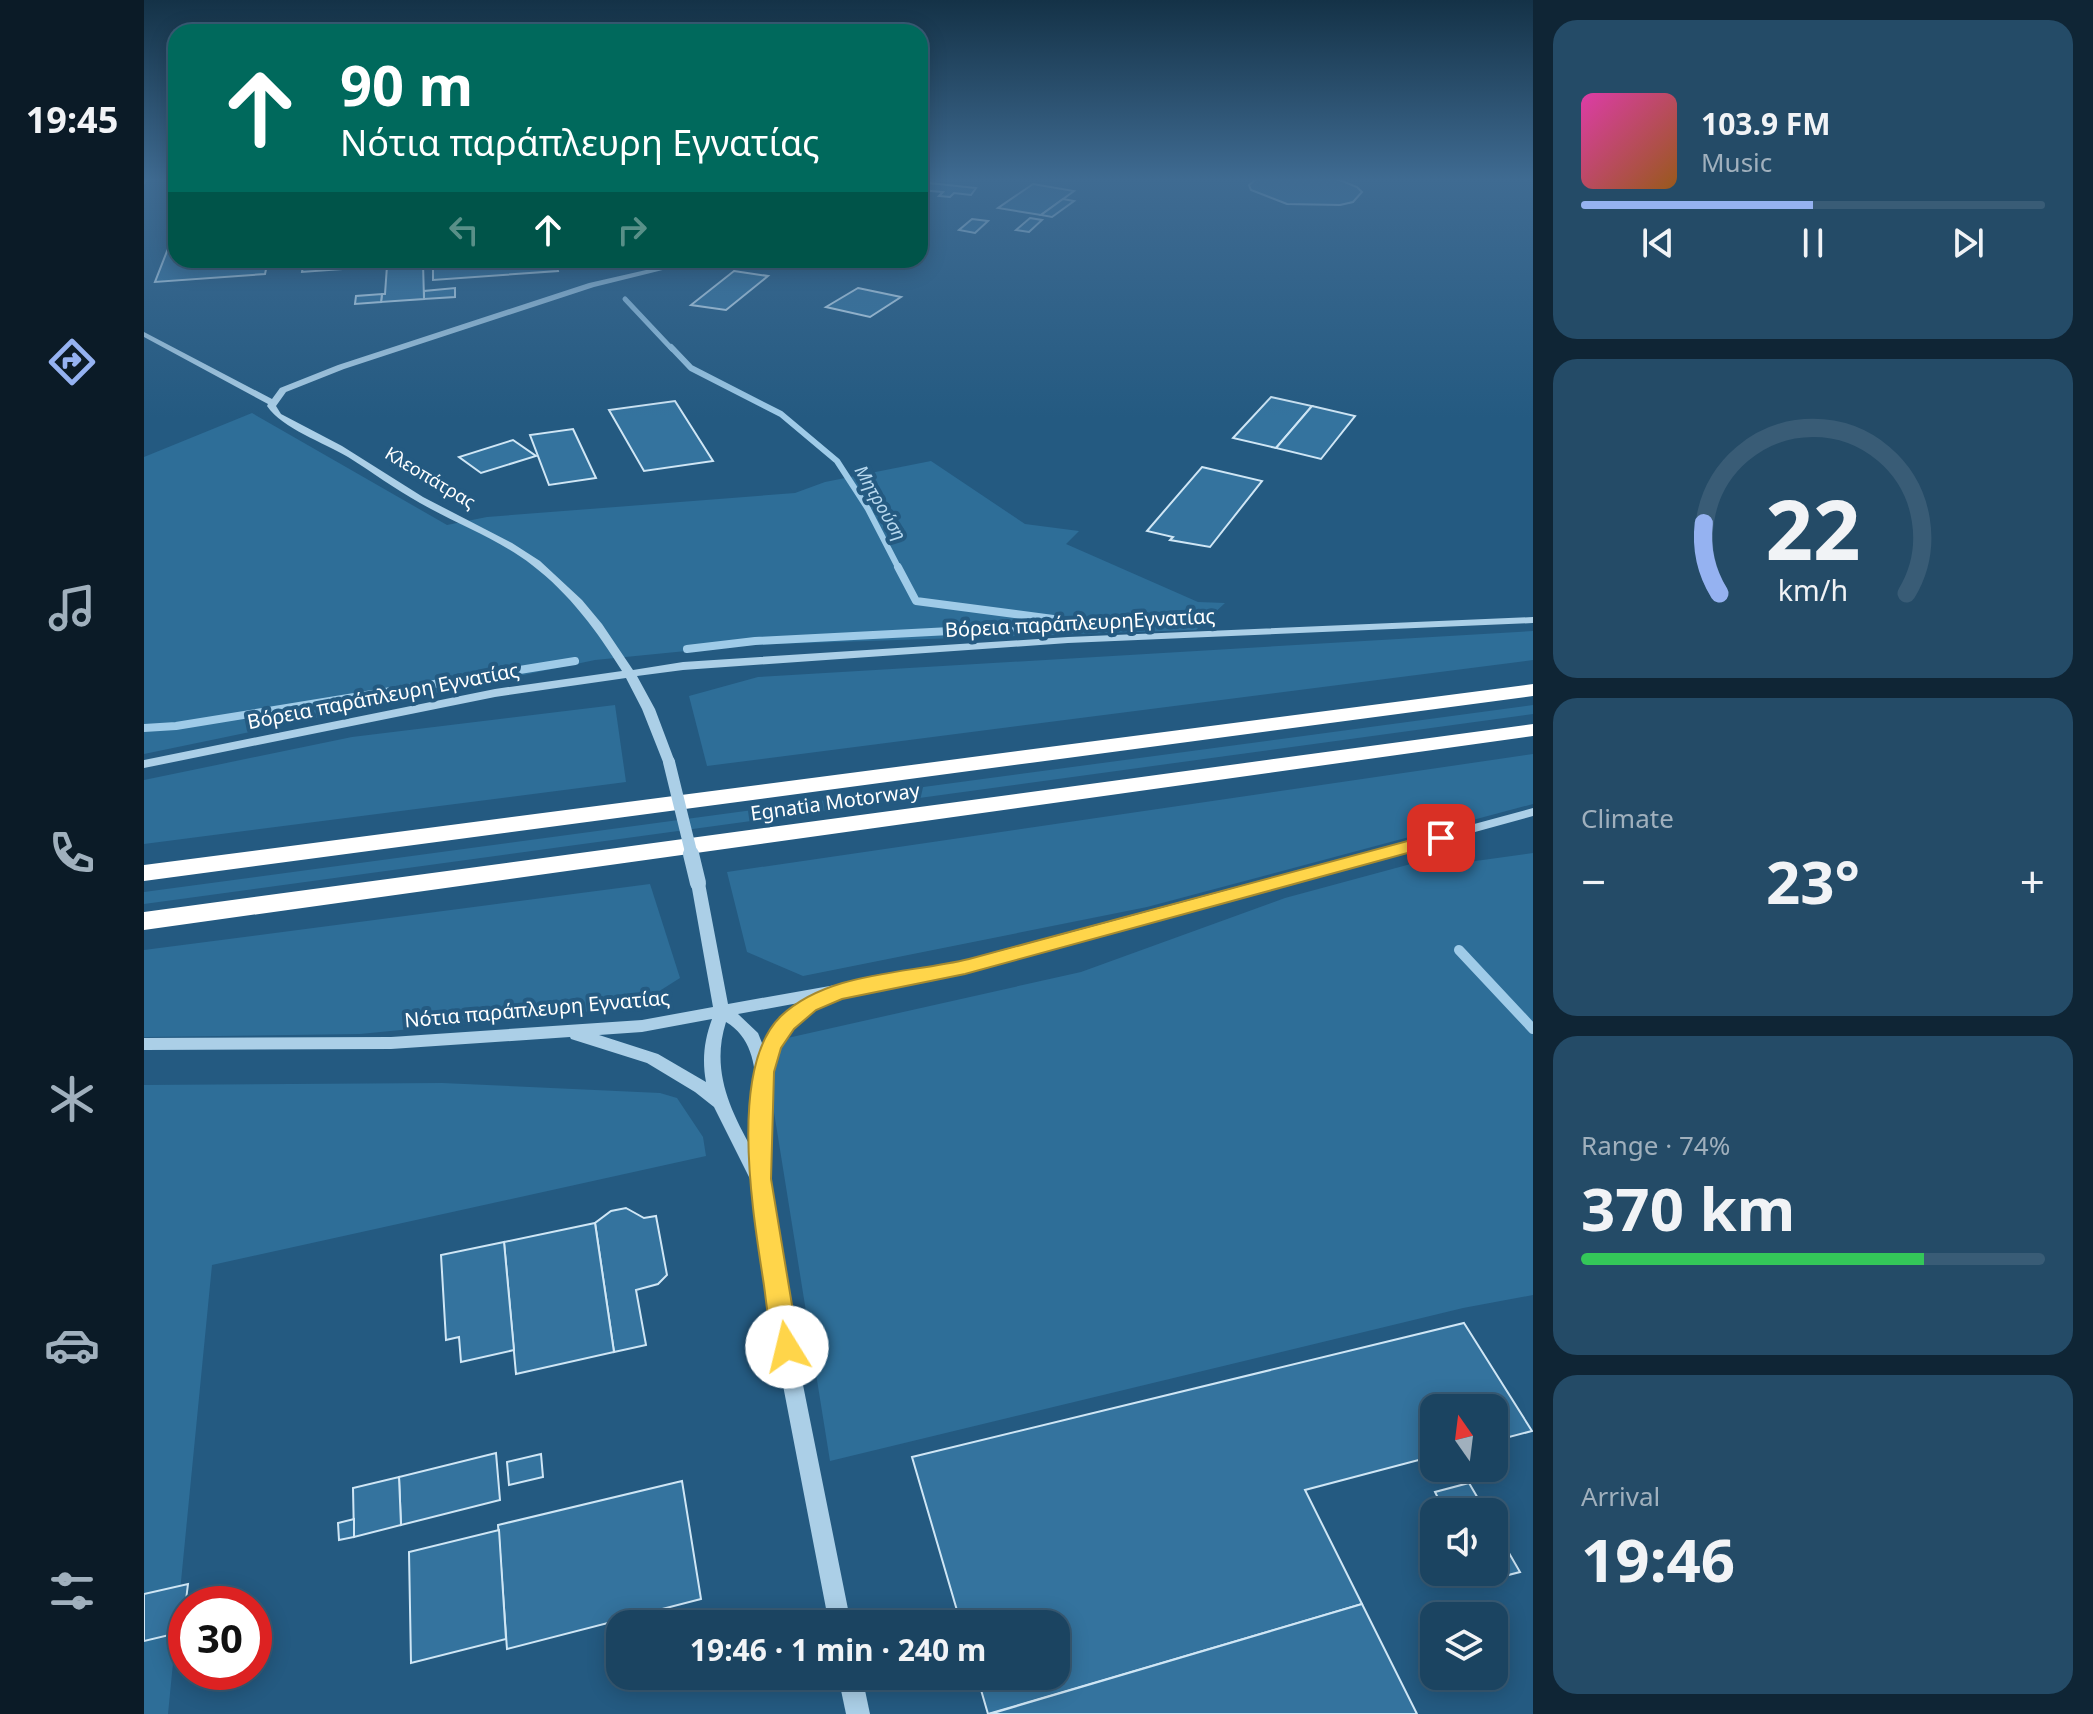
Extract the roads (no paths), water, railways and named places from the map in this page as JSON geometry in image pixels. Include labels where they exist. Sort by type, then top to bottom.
[{"type":"highway","name":"Egnatia Motorway","points":[[144,873],[1533,690]]},
{"type":"highway","name":"Egnatia Motorway","points":[[144,921],[1533,730]]},
{"type":"street","points":[[272,402],[280,392],[294,385],[390,350],[592,285],[665,268]]},
{"type":"street","name":"Κλεοπάτρας","points":[[144,334],[272,402],[272,411],[278,416],[341,448],[420,499],[536,563],[583,611],[648,702],[669,762],[698,883],[722,1012]]},
{"type":"street","name":"Βόρεια παράπλευρηΕγνατίας","points":[[630,673],[753,659],[913,649],[1533,620]]},
{"type":"street","name":"Βόρεια παράπλευρη Εγνατίας","points":[[144,764],[424,706],[630,673]]},
{"type":"street","name":"Νότια παράπλευρη Εγνατίας","points":[[144,1044],[391,1043],[642,1026],[965,967],[1533,812]]},
{"type":"street","points":[[837,1610],[791,1375],[759,1179],[764,1072],[771,1046],[786,1023],[809,1005],[838,992]]},
{"type":"street","points":[[759,1179],[721,1105],[711,1065],[713,1038],[722,1012],[739,1022],[752,1037],[764,1072]]},
{"type":"street","points":[[565,1032],[651,1056],[689,1076],[721,1105]]},
{"type":"street","points":[[853,1690],[858,1714]]},
{"type":"waterway","name":"Μητρούση","points":[[625,299],[672,349]]},
{"type":"waterway","name":"Μητρούση","points":[[671,347],[691,368],[781,414],[837,461],[868,509],[899,569]]},
{"type":"waterway","name":"Μητρούση","points":[[898,567],[916,601],[1091,624]]},
{"type":"waterway","points":[[687,649],[755,641],[1067,625]]},
{"type":"waterway","points":[[144,728],[176,726],[575,661]]},
{"type":"waterway","name":"Μητρούση","points":[[1459,950],[1533,1029]]}]
